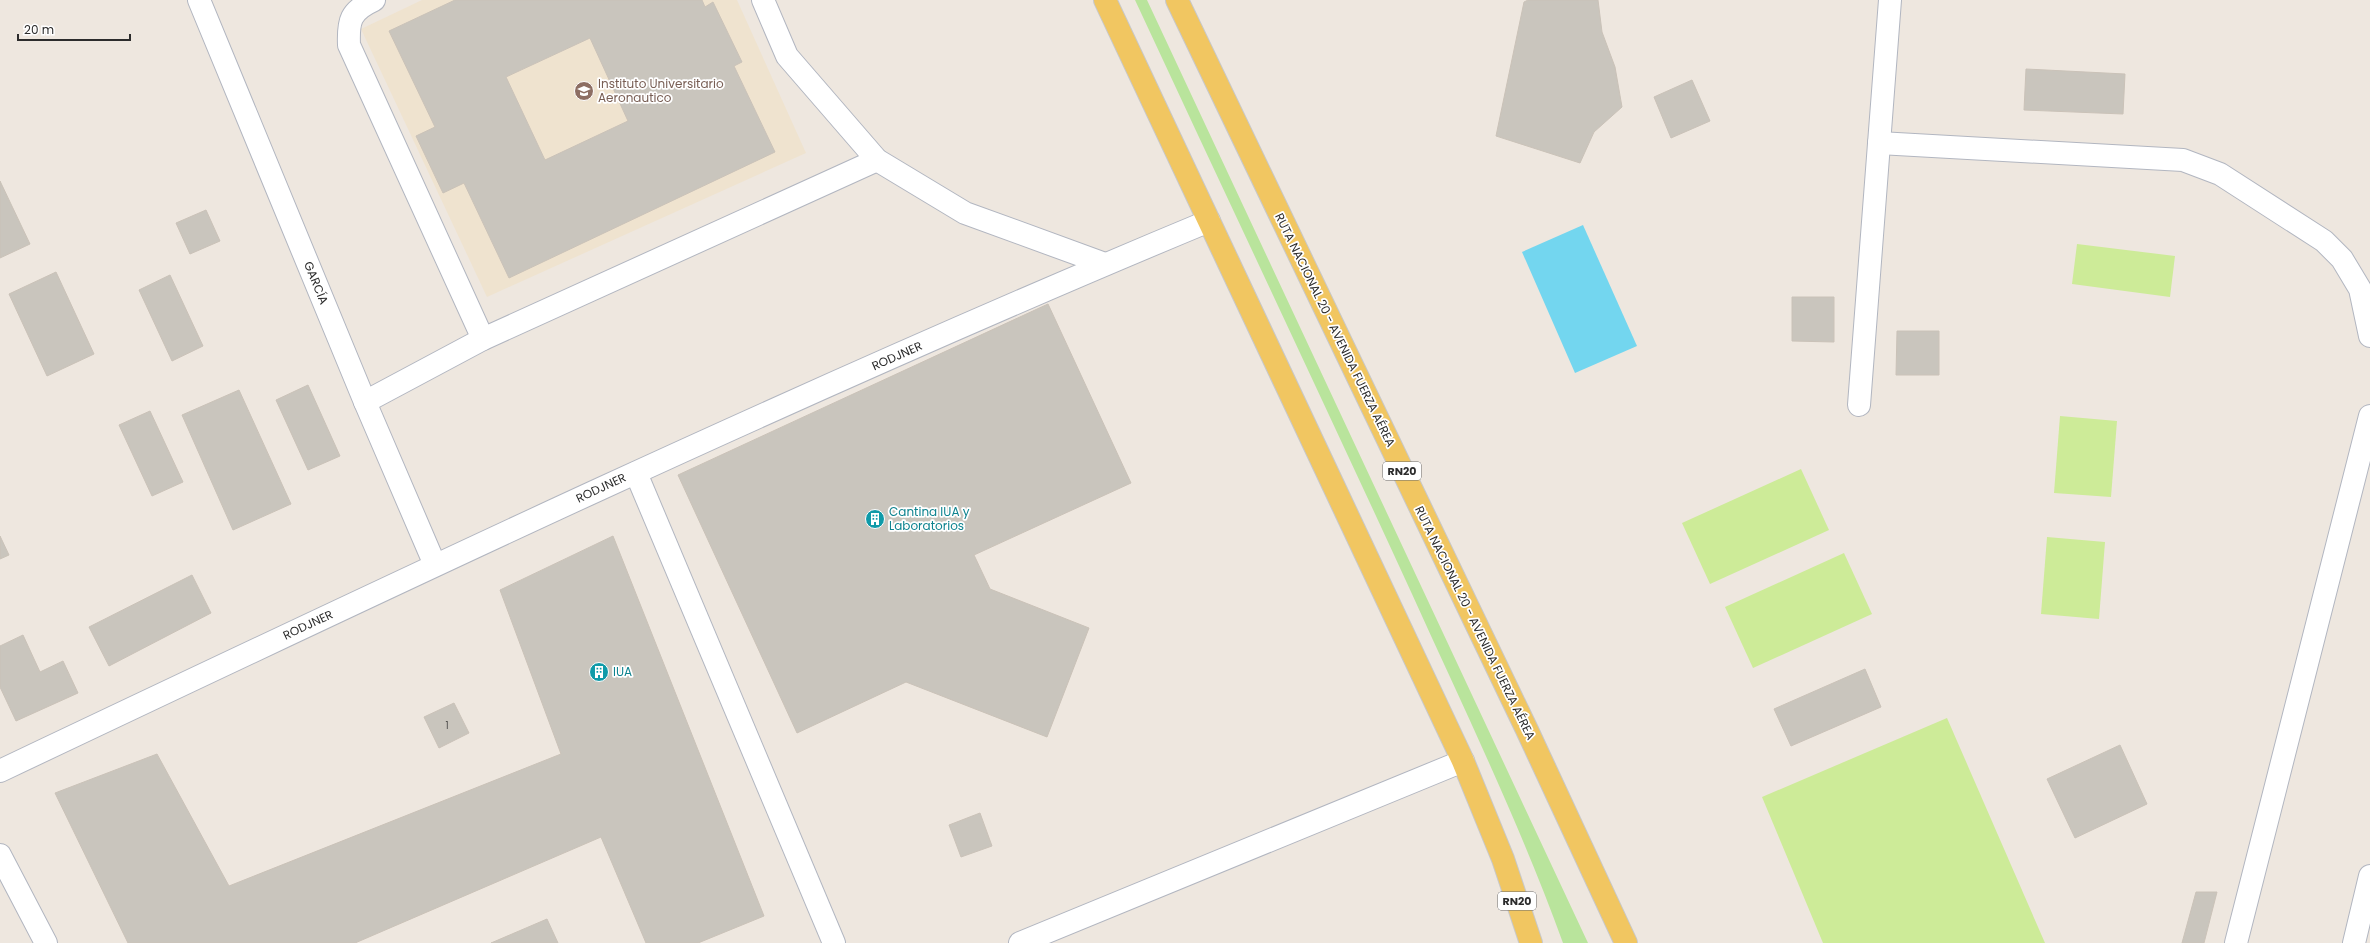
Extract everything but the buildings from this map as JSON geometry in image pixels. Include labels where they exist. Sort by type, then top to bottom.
[{"type":"main road","name":"RN20","points":[[1105,0],[1463,761],[1503,859],[1531,943]]},
{"type":"main road","name":"RUTA NACIONAL 20 - AVENIDA FUERZA AÉREA","points":[[1177,0],[1527,730],[1626,943]]},
{"type":"street","name":"GARCÍA","points":[[199,0],[365,402],[435,565]]},
{"type":"street","points":[[374,0],[362,5],[348,23],[349,46],[483,339]]},
{"type":"street","points":[[763,0],[787,56],[877,160],[965,213],[1105,264]]},
{"type":"street","points":[[1859,405],[1890,0]]},
{"type":"street","points":[[1879,143],[2183,160],[2220,174],[2324,241],[2342,259],[2360,289],[2370,336]]},
{"type":"street","points":[[365,402],[483,339],[877,160]]},
{"type":"street","name":"RODJNER","points":[[0,771],[435,565],[636,472],[1105,264],[1209,221]]},
{"type":"street","points":[[2236,943],[2370,416]]},
{"type":"street","points":[[636,472],[834,943]]},
{"type":"street","points":[[1020,943],[1463,761]]},
{"type":"street","points":[[0,855],[46,943]]},
{"type":"street","points":[[2354,943],[2370,876]]},
{"type":"shaded area","name":"Instituto Universitario Aeronautico","points":[[422,0],[737,0],[806,153],[487,297],[361,29]]},
{"type":"green space","points":[[1135,0],[1147,0],[1588,943],[1563,943],[1529,854],[1412,594]]},
{"type":"green space","points":[[2077,244],[2175,256],[2170,297],[2072,284]]},
{"type":"green space","points":[[2060,416],[2117,421],[2111,497],[2054,493]]},
{"type":"green space","points":[[1801,469],[1829,530],[1710,584],[1682,523]]},
{"type":"green space","points":[[2047,537],[2105,542],[2099,619],[2041,614]]},
{"type":"green space","points":[[1844,553],[1872,614],[1753,668],[1725,607]]},
{"type":"green space","points":[[1947,718],[2045,943],[1823,943],[1762,797]]},
{"type":"water","points":[[1583,225],[1637,346],[1575,373],[1522,252]]},
{"type":"place","name":"Instituto Universitario Aeronautico","points":[[584,91]]},
{"type":"place","name":"Cantina IUA y Laboratorios","points":[[875,519]]},
{"type":"place","name":"IUA","points":[[599,672]]}]
